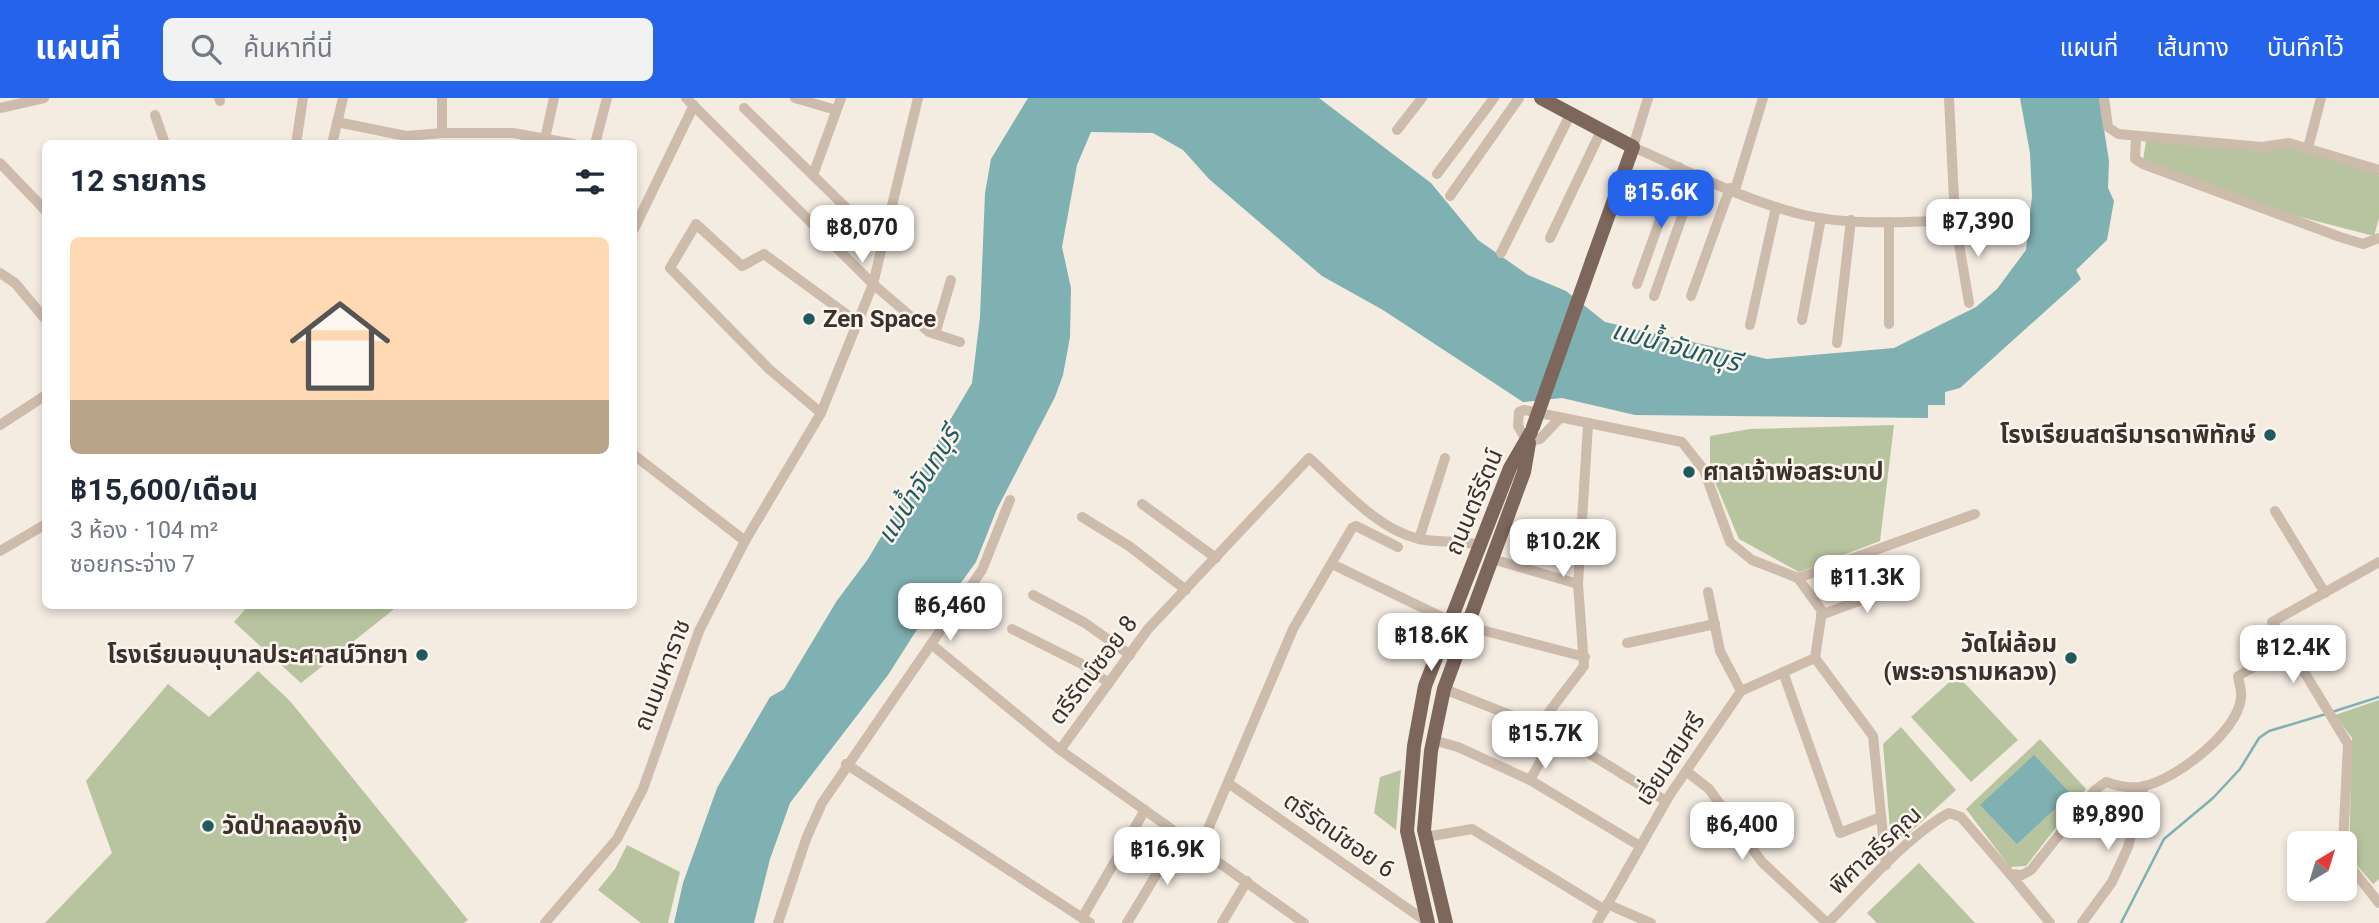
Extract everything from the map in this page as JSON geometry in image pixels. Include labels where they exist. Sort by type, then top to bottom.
[{"type":"main road","points":[[1541,98],[1633,146]]},
{"type":"main road","name":"ถนนตรีรัตน์","points":[[1446,923],[1426,837],[1433,740],[1444,689],[1524,472],[1530,435],[1633,146]]},
{"type":"main road","name":"ถนนตรีรัตน์","points":[[1427,922],[1407,831],[1414,746],[1424,686],[1510,468],[1530,435]]},
{"type":"street","points":[[0,108],[44,98]]},
{"type":"street","points":[[297,140],[303,98]]},
{"type":"street","points":[[333,140],[343,98]]},
{"type":"street","points":[[442,98],[442,132]]},
{"type":"street","points":[[545,140],[554,98]]},
{"type":"street","points":[[597,140],[607,98]]},
{"type":"street","points":[[795,98],[836,110]]},
{"type":"street","points":[[813,175],[841,98]]},
{"type":"street","name":"ถนนมหาราช","points":[[545,923],[617,839],[643,789],[698,631],[745,541],[812,434],[873,284],[886,240],[918,98]]},
{"type":"street","points":[[1397,130],[1422,98]]},
{"type":"street","points":[[1437,174],[1494,98]]},
{"type":"street","points":[[1450,197],[1519,98]]},
{"type":"street","points":[[1648,98],[1633,146],[1776,207],[1821,218],[1889,222],[1955,220]]},
{"type":"street","points":[[1691,296],[1733,189],[1763,98]]},
{"type":"street","points":[[1949,98],[1955,220],[1969,303]]},
{"type":"street","points":[[2104,98],[2110,130],[2136,137],[2262,148],[2283,142],[2379,170]]},
{"type":"street","points":[[2308,148],[2321,98]]},
{"type":"street","points":[[637,222],[690,102],[873,284],[934,334],[960,342]]},
{"type":"street","points":[[744,108],[871,232],[886,240]]},
{"type":"street","points":[[155,115],[164,140]]},
{"type":"street","points":[[1501,253],[1570,115]]},
{"type":"street","points":[[337,122],[406,136],[442,132],[513,134],[540,140]]},
{"type":"street","points":[[1549,238],[1601,131]]},
{"type":"street","points":[[2136,137],[2135,157],[2140,163],[2340,237],[2363,244],[2379,238]]},
{"type":"street","points":[[0,163],[42,207]]},
{"type":"street","points":[[1637,284],[1679,167]]},
{"type":"street","points":[[1654,296],[1697,174]]},
{"type":"street","points":[[1750,325],[1776,207]]},
{"type":"street","points":[[1802,320],[1821,218]]},
{"type":"street","points":[[1837,343],[1852,220]]},
{"type":"street","points":[[1889,222],[1889,324]]},
{"type":"street","points":[[821,413],[769,369],[670,268],[696,224],[742,267],[764,254],[857,322]]},
{"type":"street","points":[[0,273],[15,283],[42,315]]},
{"type":"street","points":[[934,334],[951,280]]},
{"type":"street","points":[[0,425],[42,398]]},
{"type":"street","points":[[1560,418],[1540,439],[1518,426],[1521,411],[1560,418],[1588,425],[1682,442],[1704,470],[1730,542],[1752,560],[1798,578],[1822,611],[1815,658],[1873,736],[1886,865]]},
{"type":"street","points":[[1542,727],[1549,712],[1584,666],[1578,584],[1588,425]]},
{"type":"street","points":[[637,457],[745,541]]},
{"type":"street","name":"ตรีรัตน์ซอย 8","points":[[1304,923],[1060,750],[1148,629],[1309,458],[1384,522],[1419,539]]},
{"type":"street","points":[[1445,458],[1419,539],[1480,545]]},
{"type":"street","points":[[778,923],[814,819],[846,764],[989,559],[1010,500]]},
{"type":"street","points":[[1142,504],[1216,558]]},
{"type":"street","points":[[2275,511],[2325,593]]},
{"type":"street","points":[[1798,578],[1975,514]]},
{"type":"street","points":[[1082,517],[1129,546],[1186,590]]},
{"type":"street","points":[[0,551],[42,526]]},
{"type":"street","points":[[1200,848],[1293,629],[1353,526],[1398,547]]},
{"type":"street","points":[[1492,559],[1578,584]]},
{"type":"street","points":[[2344,831],[2348,744],[2270,622],[2379,562]]},
{"type":"street","points":[[1332,564],[1450,621]]},
{"type":"street","points":[[1821,615],[1901,585]]},
{"type":"street","points":[[1708,592],[1720,651],[1741,691],[1815,658]]},
{"type":"street","points":[[1033,595],[1084,623],[1130,654]]},
{"type":"street","points":[[1627,643],[1715,624]]},
{"type":"street","points":[[1466,626],[1585,657]]},
{"type":"street","points":[[1012,629],[1080,663],[1109,683]]},
{"type":"street","points":[[931,644],[1060,750]]},
{"type":"street","points":[[2010,874],[2022,875],[2031,870],[2095,790],[2106,782],[2119,786],[2144,786],[2178,771],[2208,749],[2237,711],[2241,698],[2238,676],[2289,648]]},
{"type":"street","points":[[1783,672],[1840,833],[1881,817]]},
{"type":"street","points":[[1444,689],[1556,733],[1666,801]]},
{"type":"street","name":"เอี่ยมสมศรี","points":[[1597,923],[1666,801],[1741,691]]},
{"type":"street","points":[[1530,780],[1556,733]]},
{"type":"street","points":[[1433,740],[1458,747],[1530,780],[1640,846]]},
{"type":"street","points":[[846,764],[1086,920],[1144,810]]},
{"type":"street","points":[[1686,771],[1709,789],[1762,862],[1828,923]]},
{"type":"street","name":"ตรีรัตน์ซอย 6","points":[[1228,783],[1427,922]]},
{"type":"street","points":[[2082,923],[2112,881],[2128,847],[2144,786]]},
{"type":"street","name":"พิศาลธีรคุณ","points":[[1828,923],[1886,865],[1937,820],[1949,813],[1961,817],[2010,874]]},
{"type":"street","points":[[1426,837],[1472,829],[1606,907],[1651,923]]},
{"type":"street","points":[[1127,923],[1181,835]]},
{"type":"street","points":[[2010,874],[2050,923]]},
{"type":"street","points":[[2357,875],[2379,902]]},
{"type":"street","points":[[1222,923],[1247,881]]},
{"type":"green space","points":[[2146,141],[2282,146],[2376,172],[2379,176],[2379,218],[2374,236],[2266,208],[2143,161]]},
{"type":"green space","points":[[1894,425],[1880,541],[1799,572],[1739,539],[1710,470],[1710,436],[1750,429]]},
{"type":"green space","points":[[245,609],[394,609],[301,683],[234,622]]},
{"type":"green space","points":[[258,671],[290,701],[468,920],[464,923],[45,923],[112,853],[86,781],[168,684],[209,717]]},
{"type":"green space","points":[[1957,675],[2018,740],[1971,782],[1911,717]]},
{"type":"green space","points":[[2379,700],[2379,879],[2373,884],[2357,865],[2357,831],[2350,831],[2352,738],[2335,715]]},
{"type":"green space","points":[[1901,727],[1956,790],[1904,838],[1890,829],[1883,744]]},
{"type":"green space","points":[[2040,739],[2086,789],[2026,866],[2010,867],[1966,809]]},
{"type":"green space","points":[[1401,770],[1396,830],[1374,813],[1380,777]]},
{"type":"green space","points":[[627,845],[680,872],[668,923],[641,923],[598,890],[615,869]]},
{"type":"green space","points":[[1919,863],[1975,923],[1877,923],[1867,913]]},
{"type":"water","name":"แม่น้ำจันทบุรี","points":[[1028,98],[1319,98],[1431,183],[1478,240],[1528,275],[1566,291],[1605,322],[1767,359],[1894,348],[1976,307],[1997,289],[2026,250],[2032,196],[2030,153],[2020,98],[2099,98],[2109,161],[2108,188],[2114,201],[2107,240],[2076,270],[2081,279],[1960,388],[1945,392],[1945,405],[1928,405],[1928,418],[1635,415],[1562,398],[1523,402],[1383,310],[1322,276],[1209,179],[1183,150],[1153,133],[1091,132],[1077,165],[1062,247],[1071,288],[1070,337],[1063,375],[1055,397],[997,509],[976,562],[952,595],[923,620],[888,675],[790,803],[770,859],[754,923],[674,923],[683,883],[717,788],[770,697],[784,689],[836,602],[868,559],[972,383],[980,317],[985,193],[991,159]]},
{"type":"water","points":[[2034,755],[2071,794],[2017,844],[1980,805]]},
{"type":"waterway","points":[[2332,712],[2379,697]]},
{"type":"waterway","points":[[2121,923],[2164,839],[2213,798],[2240,769],[2259,738],[2269,731],[2326,714]]},
{"type":"place","name":"Zen Space","points":[[809,319]]},
{"type":"place","name":"โรงเรียนสตรีมารดาพิทักษ์","points":[[2270,435]]},
{"type":"place","name":"ศาลเจ้าพ่อสระบาป","points":[[1689,472]]},
{"type":"place","name":"โรงเรียนอนุบาลประศาสน์วิทยา","points":[[422,655]]},
{"type":"place","name":"วัดไผ่ล้อม (พระอารามหลวง)","points":[[2071,658]]},
{"type":"place","name":"วัดป่าคลองกุ้ง","points":[[208,826]]}]
